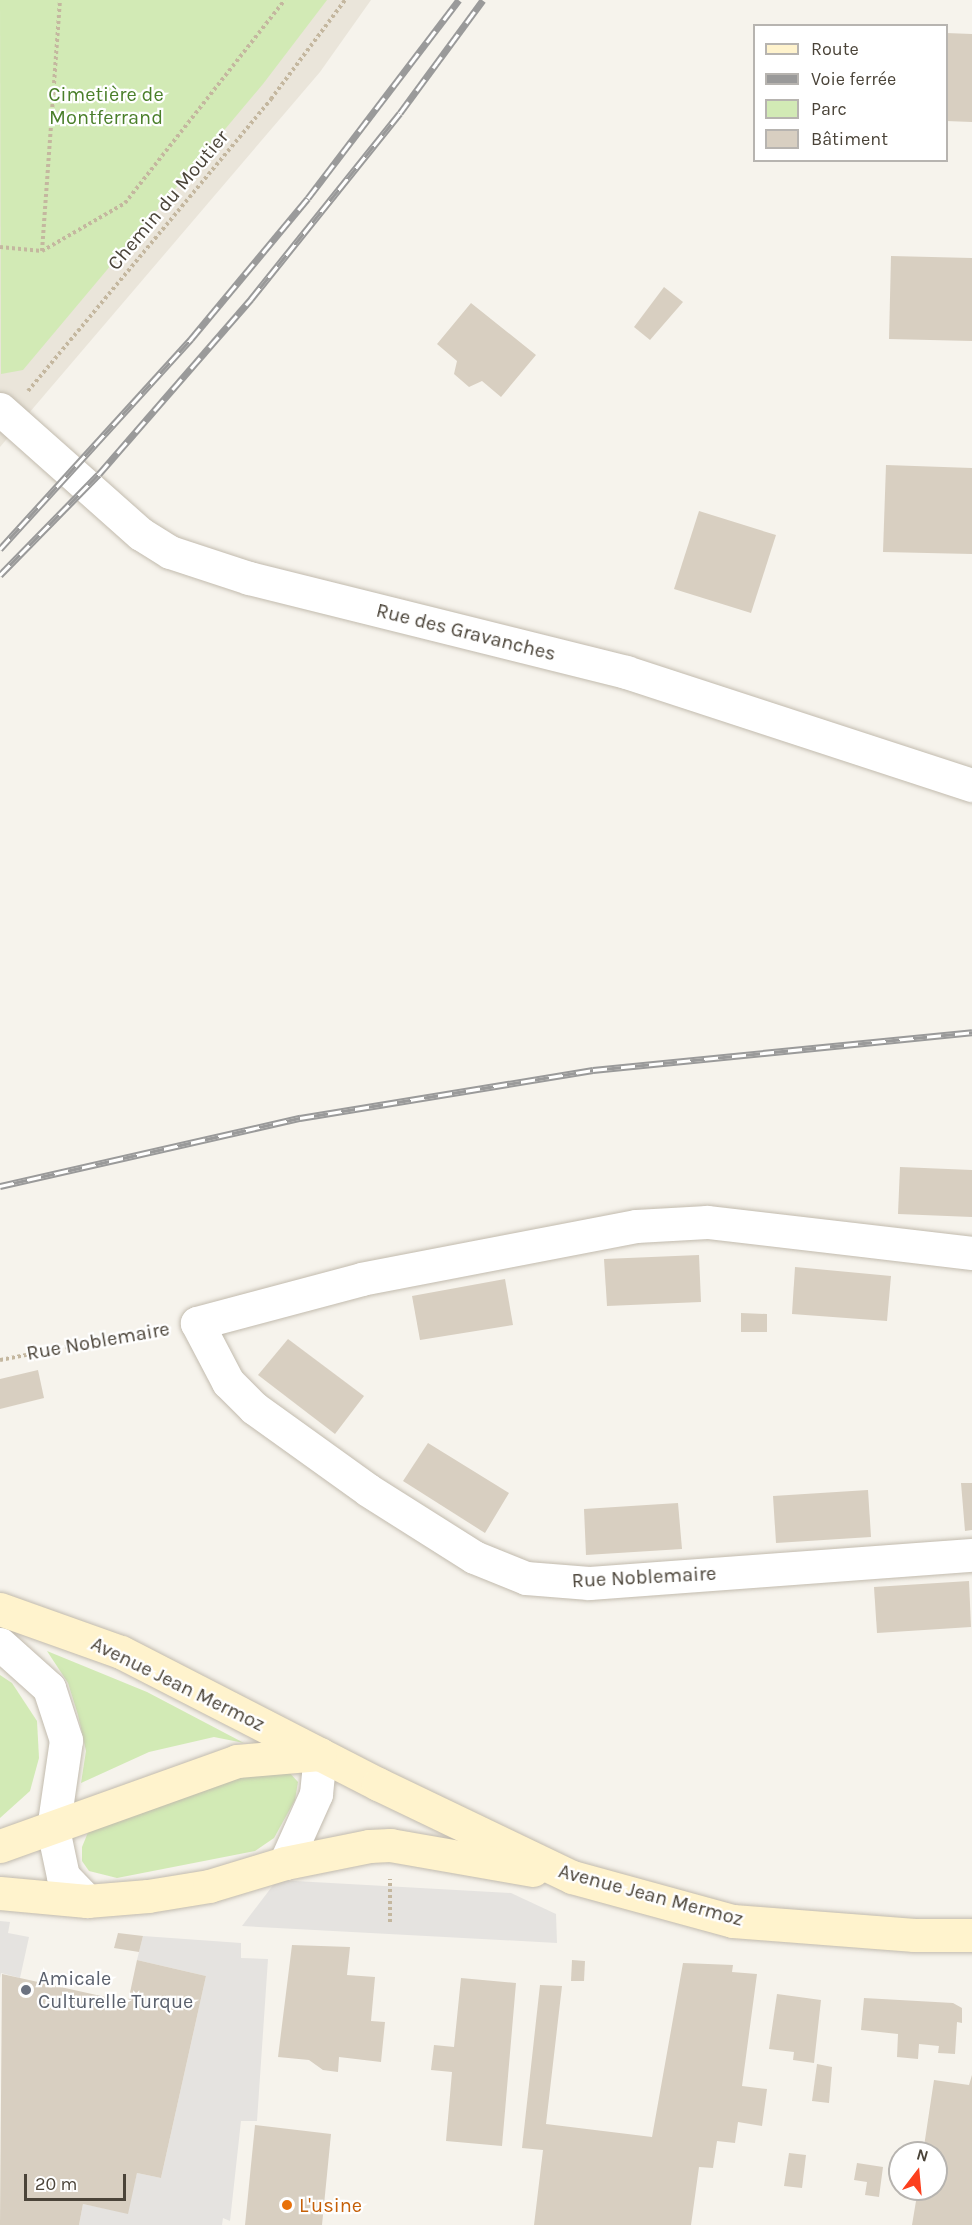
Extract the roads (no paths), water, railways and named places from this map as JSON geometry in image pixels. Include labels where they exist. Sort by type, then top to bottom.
[{"type":"main road","name":"Avenue Jean Mermoz","points":[[0,1609],[121,1652],[320,1754],[572,1877],[733,1921],[914,1935],[972,1935]]},
{"type":"main road","points":[[0,1846],[53,1829],[237,1761],[320,1754]]},
{"type":"main road","points":[[0,1893],[87,1901],[209,1886],[285,1863],[369,1846],[390,1845],[572,1877]]},
{"type":"street","name":"Rue des Gravanches","points":[[4,411],[141,534],[170,552],[249,578],[626,672],[972,785]]},
{"type":"street","name":"Rue Noblemaire","points":[[972,1253],[707,1222],[636,1226],[362,1279],[197,1323],[228,1382],[254,1408],[368,1490],[474,1557],[526,1578],[588,1583],[972,1555]]},
{"type":"street","points":[[0,1644],[49,1688],[66,1740],[53,1829],[63,1876],[87,1901]]},
{"type":"street","points":[[285,1863],[316,1794],[320,1754]]},
{"type":"railway","points":[[0,549],[191,339],[308,198],[459,0]]},
{"type":"railway","points":[[0,575],[99,474],[251,299],[400,113],[483,0]]},
{"type":"railway","points":[[0,1186],[300,1118],[593,1070],[972,1032]]},
{"type":"place","name":"Amicale Culturelle Turque","points":[[26,1990]]},
{"type":"place","name":"L'usine","points":[[287,2205]]},
{"type":"park label","name":"Cimetière de Montferrand","points":[[106,106]]}]
